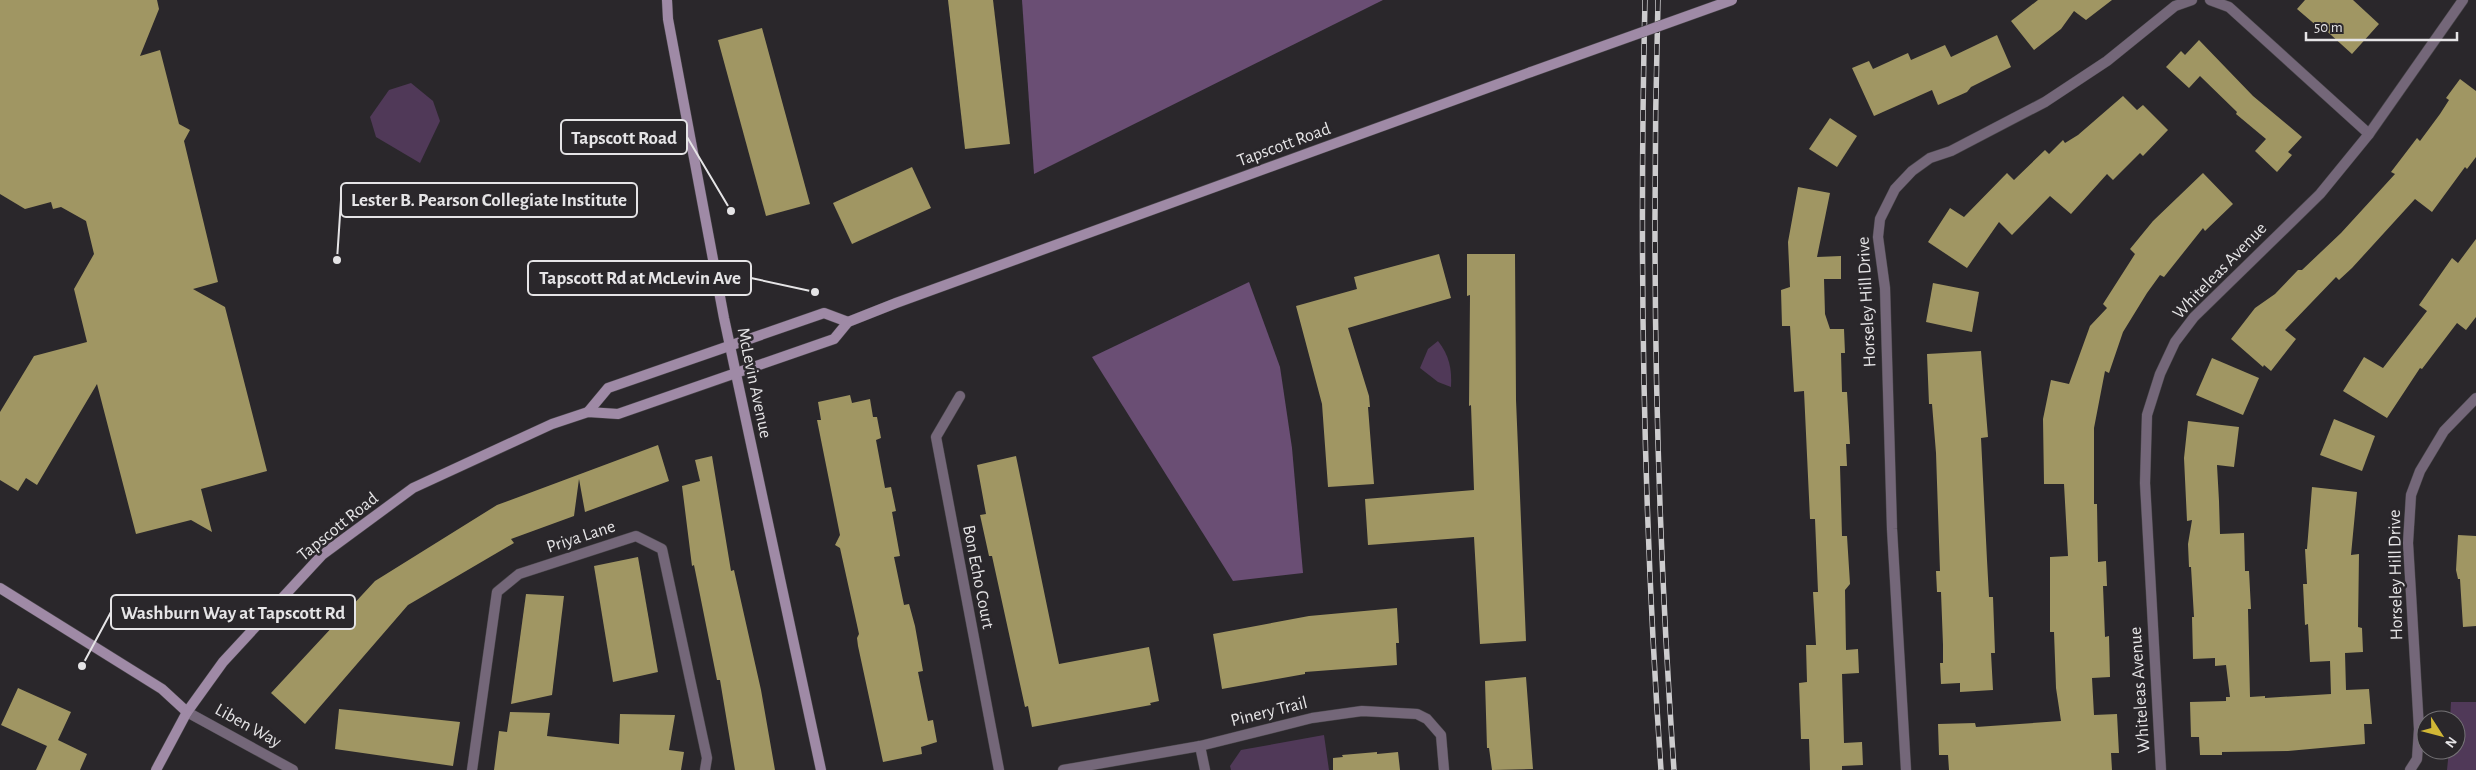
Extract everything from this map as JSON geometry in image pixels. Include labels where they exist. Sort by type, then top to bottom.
[{"type":"street","name":"McLevin Avenue","points":[[667,0],[668,20],[730,347],[821,770]]},
{"type":"street","name":"Tapscott Road","points":[[156,770],[187,712],[223,662],[322,555],[413,488],[552,424],[588,412],[618,414],[736,375],[834,339],[848,322],[1732,0]]},
{"type":"street","name":"Horseley Hill Drive","points":[[1906,770],[1892,529],[1885,288],[1878,237],[1880,219],[1895,189],[1930,158],[1951,151],[2045,102],[2106,61],[2175,6],[2192,0]]},
{"type":"street","points":[[2210,0],[2229,7],[2369,134]]},
{"type":"street","name":"Whiteleas Avenue","points":[[2161,770],[2145,483],[2147,415],[2160,374],[2175,342],[2194,317],[2320,194],[2369,134],[2462,0]]},
{"type":"street","points":[[588,412],[608,388],[824,313],[848,322]]},
{"type":"street","name":"Bon Echo Court","points":[[960,396],[936,437],[999,770]]},
{"type":"street","name":"Horseley Hill Drive","points":[[2410,770],[2417,759],[2419,729],[2408,543],[2411,495],[2420,471],[2444,431],[2476,398]]},
{"type":"street","name":"Priya Lane","points":[[472,770],[497,592],[519,574],[636,536],[662,549],[707,758],[705,770]]},
{"type":"street","points":[[0,588],[162,689],[187,712]]},
{"type":"street","name":"Pinery Trail","points":[[1063,770],[1200,746],[1312,718],[1362,711],[1417,714],[1427,719],[1441,735],[1444,770]]},
{"type":"street","name":"Liben Way","points":[[187,712],[293,770]]},
{"type":"street","points":[[1200,746],[1205,770]]},
{"type":"shaded area","points":[[1022,0],[1383,0],[1034,174]]},
{"type":"shaded area","points":[[411,83],[433,101],[440,121],[420,163],[376,137],[370,117],[389,90]]},
{"type":"shaded area","points":[[1249,282],[1280,367],[1292,448],[1303,573],[1233,581],[1092,357]]},
{"type":"shaded area","points":[[1438,341],[1445,351],[1449,362],[1451,387],[1438,382],[1420,368],[1428,349]]},
{"type":"shaded area","points":[[2451,702],[2476,702],[2476,770],[2447,770],[2448,760],[2466,760],[2466,710],[2451,710]]},
{"type":"shaded area","points":[[1324,735],[1329,770],[1231,770],[1230,766],[1241,750]]},
{"type":"building","points":[[0,0],[157,0],[159,9],[140,56],[160,50],[179,124],[190,130],[184,141],[218,282],[193,289],[225,307],[267,471],[201,489],[212,532],[191,520],[136,534],[97,384],[37,485],[26,478],[18,491],[0,480],[0,412],[34,356],[87,342],[74,289],[94,254],[86,221],[61,207],[53,209],[51,202],[25,209],[0,194]]},
{"type":"building","points":[[948,0],[993,0],[1010,144],[965,149]]},
{"type":"building","points":[[2038,0],[2112,0],[2086,20],[2074,11],[2061,29],[2034,50],[2011,21]]},
{"type":"building","points":[[2305,0],[2353,0],[2379,24],[2352,54],[2320,25],[2318,27],[2297,9]]},
{"type":"building","points":[[762,28],[810,204],[766,216],[718,40]]},
{"type":"building","points":[[1997,35],[2011,67],[1971,87],[1967,92],[1938,105],[1932,90],[1874,116],[1852,68],[1869,61],[1873,69],[1908,53],[1911,60],[1945,45],[1951,57]]},
{"type":"building","points":[[2199,40],[2253,96],[2302,137],[2288,152],[2292,155],[2277,172],[2255,151],[2266,139],[2236,114],[2237,112],[2200,76],[2189,88],[2166,67],[2181,51],[2185,55]]},
{"type":"building","points":[[2460,79],[2476,91],[2476,157],[2467,169],[2465,167],[2432,212],[2415,199],[2352,268],[2339,280],[2336,277],[2285,330],[2296,339],[2271,371],[2264,365],[2263,367],[2231,339],[2255,308],[2275,294],[2298,270],[2302,270],[2341,233],[2395,174],[2391,172],[2417,138],[2420,141],[2440,114],[2449,100],[2446,98]]},
{"type":"building","points":[[2123,96],[2137,110],[2143,105],[2168,130],[2143,156],[2140,153],[2113,180],[2107,174],[2071,214],[2050,196],[2012,235],[1999,222],[1967,268],[1928,242],[1950,208],[1964,217],[2007,173],[2014,180],[2045,150],[2049,154],[2063,140],[2065,143],[2078,135]]},
{"type":"building","points":[[1830,118],[1857,136],[1837,167],[1809,149]]},
{"type":"building","points":[[912,167],[931,208],[852,244],[833,203]]},
{"type":"building","points":[[2203,173],[2233,204],[2205,231],[2203,228],[2164,277],[2160,275],[2147,293],[2123,332],[2109,373],[2105,371],[2094,428],[2094,504],[2097,504],[2098,562],[2106,561],[2107,586],[2103,586],[2105,637],[2109,636],[2110,677],[2092,678],[2094,715],[2117,714],[2119,753],[2111,753],[2112,770],[1949,770],[1948,755],[1939,755],[1938,724],[1975,723],[1976,727],[2061,721],[2056,688],[2054,632],[2050,632],[2050,557],[2068,556],[2064,484],[2044,484],[2043,419],[2051,380],[2069,384],[2090,326],[2107,308],[2103,304],[2135,254],[2130,249],[2153,221]]},
{"type":"building","points":[[1798,187],[1830,193],[1817,257],[1841,256],[1841,279],[1824,279],[1825,314],[1830,329],[1844,329],[1845,353],[1841,353],[1842,392],[1847,392],[1850,444],[1846,444],[1847,466],[1840,466],[1842,536],[1847,536],[1850,584],[1845,590],[1846,650],[1858,649],[1859,673],[1842,674],[1844,743],[1862,742],[1863,765],[1842,766],[1842,770],[1810,770],[1809,739],[1801,739],[1799,683],[1807,682],[1806,645],[1816,645],[1813,592],[1818,592],[1815,519],[1810,519],[1804,391],[1794,392],[1790,326],[1782,326],[1781,290],[1790,287],[1788,242]]},
{"type":"building","points":[[2476,239],[2476,317],[2466,330],[2457,323],[2422,369],[2420,368],[2387,418],[2343,391],[2364,357],[2383,368],[2427,311],[2419,305],[2452,258],[2458,263]]},
{"type":"building","points":[[1439,254],[1451,298],[1348,328],[1369,396],[1370,407],[1368,407],[1374,484],[1328,487],[1322,404],[1296,306],[1357,289],[1354,277]]},
{"type":"building","points":[[1467,254],[1515,254],[1516,400],[1526,641],[1480,644],[1474,537],[1368,545],[1365,499],[1474,490],[1471,405],[1469,406],[1470,295],[1467,296]]},
{"type":"building","points":[[1933,283],[1979,292],[1972,332],[1926,322]]},
{"type":"building","points":[[1981,351],[1988,437],[1981,438],[1989,597],[1993,597],[1995,653],[1991,653],[1993,690],[1960,692],[1960,683],[1941,684],[1940,663],[1943,663],[1943,645],[1941,592],[1937,592],[1936,571],[1940,571],[1936,453],[1932,404],[1929,404],[1927,354]]},
{"type":"building","points":[[2212,358],[2259,378],[2243,415],[2196,395]]},
{"type":"building","points":[[850,395],[852,403],[870,399],[873,417],[877,417],[881,438],[876,440],[885,488],[891,487],[896,511],[892,512],[900,556],[894,557],[904,605],[909,604],[915,626],[923,671],[918,672],[928,721],[933,720],[937,742],[921,747],[922,754],[883,762],[858,646],[857,638],[859,634],[840,548],[835,545],[840,535],[817,420],[821,420],[818,402]]},
{"type":"building","points":[[2334,419],[2375,436],[2362,471],[2320,455]]},
{"type":"building","points":[[2188,421],[2239,427],[2234,467],[2217,465],[2220,534],[2244,533],[2245,571],[2249,571],[2251,609],[2248,609],[2250,697],[2265,696],[2265,698],[2331,694],[2330,661],[2310,662],[2308,624],[2305,625],[2303,584],[2307,584],[2305,549],[2307,549],[2312,487],[2357,492],[2351,555],[2359,554],[2358,627],[2362,628],[2363,652],[2345,653],[2346,690],[2369,689],[2372,724],[2364,724],[2365,744],[2288,751],[2222,752],[2222,755],[2200,755],[2199,737],[2191,737],[2190,702],[2226,701],[2226,697],[2230,697],[2226,665],[2215,666],[2215,658],[2193,659],[2192,617],[2194,617],[2188,544],[2192,520],[2187,521],[2184,458]]},
{"type":"building","points":[[658,445],[669,481],[585,512],[579,479],[574,516],[511,539],[514,543],[408,605],[305,724],[271,693],[375,581],[497,505]]},
{"type":"building","points":[[712,456],[731,571],[734,570],[761,690],[775,770],[735,770],[720,680],[717,680],[694,565],[692,566],[682,486],[700,481],[695,460]]},
{"type":"building","points":[[1016,456],[1059,664],[1149,647],[1159,701],[1150,703],[1151,705],[1032,727],[1028,706],[1025,707],[992,556],[989,556],[980,515],[986,514],[977,465]]},
{"type":"building","points":[[2458,535],[2476,536],[2476,626],[2463,627],[2460,579],[2458,579],[2456,570]]},
{"type":"building","points":[[638,557],[658,672],[613,682],[594,566]]},
{"type":"building","points":[[526,594],[564,596],[552,695],[511,704]]},
{"type":"building","points":[[1397,608],[1399,643],[1396,643],[1397,665],[1305,672],[1305,674],[1222,689],[1213,634],[1309,616]]},
{"type":"building","points":[[1526,677],[1533,769],[1492,770],[1489,748],[1487,748],[1485,681]]},
{"type":"building","points":[[18,688],[71,712],[58,740],[87,754],[80,770],[36,770],[47,746],[1,725]]},
{"type":"building","points":[[339,709],[460,722],[453,766],[335,749]]},
{"type":"building","points":[[510,712],[550,713],[547,736],[619,744],[620,714],[675,715],[669,750],[684,752],[681,770],[494,770],[499,731],[507,732]]},
{"type":"building","points":[[1377,752],[1377,754],[1398,752],[1400,770],[1333,770],[1333,758],[1343,757],[1342,755]]},
{"type":"railway","points":[[1645,0],[1642,193],[1644,385],[1650,577],[1661,770]]},
{"type":"railway","points":[[1658,0],[1655,289],[1659,482],[1674,770]]},
{"type":"place","name":"Tapscott Road","points":[[731,211]]},
{"type":"place","name":"Lester B. Pearson Collegiate Institute","points":[[337,260]]},
{"type":"place","name":"Tapscott Rd at McLevin Ave","points":[[815,292]]},
{"type":"place","name":"Washburn Way at Tapscott Rd","points":[[82,666]]}]
